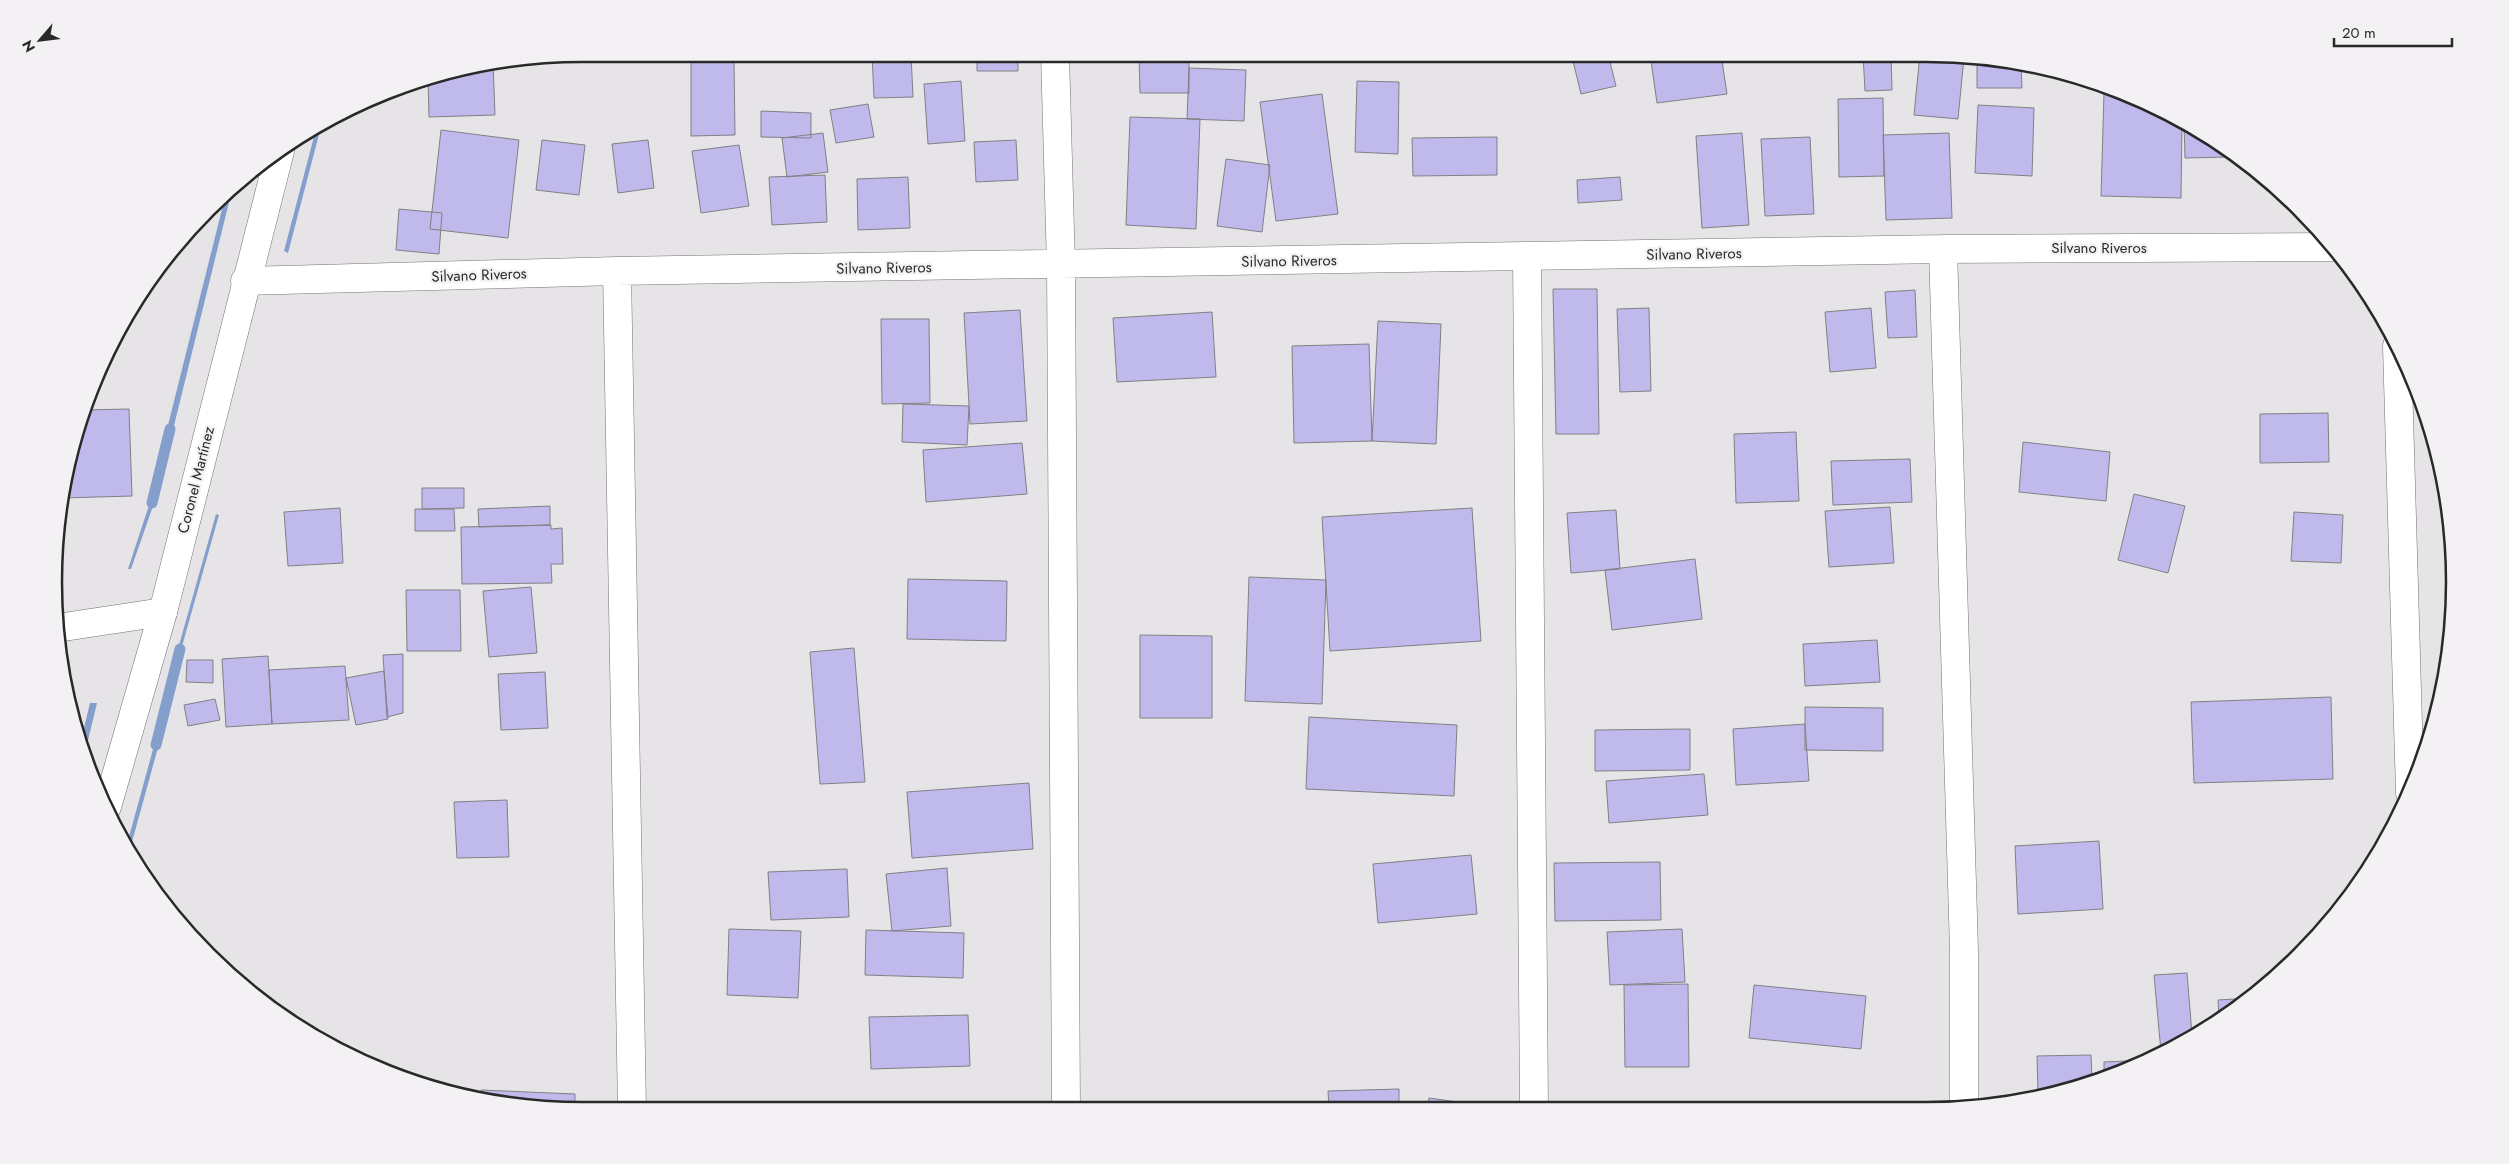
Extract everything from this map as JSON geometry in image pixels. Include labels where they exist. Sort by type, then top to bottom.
[{"type":"street","points":[[1055,62],[1061,266],[1066,1102]]},
{"type":"street","name":"Coronel Martínez","points":[[110,798],[163,612],[245,281],[277,162]]},
{"type":"street","name":"Silvano Riveros","points":[[245,281],[617,271],[1061,266],[1943,249],[2324,247]]},
{"type":"street","points":[[1943,249],[1964,950],[1964,1100]]},
{"type":"street","points":[[1527,256],[1534,1102]]},
{"type":"street","points":[[617,271],[632,1102]]},
{"type":"street","points":[[2397,362],[2409,775]]},
{"type":"street","points":[[65,627],[163,612]]},
{"type":"water","points":[[319,134],[288,253],[284,251],[314,137]]},
{"type":"water","points":[[229,201],[170,442],[164,441],[222,208]]},
{"type":"water","points":[[155,487],[159,489],[131,569],[128,569]]},
{"type":"water","points":[[216,514],[219,515],[177,664],[174,663]]},
{"type":"water","points":[[90,703],[97,703],[88,742],[84,728]]},
{"type":"water","points":[[158,731],[162,733],[132,842],[129,837]]},
{"type":"building","points":[[691,62],[734,62],[735,135],[691,136]]},
{"type":"building","points":[[872,62],[911,62],[913,97],[874,98]]},
{"type":"building","points":[[977,62],[1018,62],[1018,71],[977,71]]},
{"type":"building","points":[[1139,62],[1189,62],[1189,93],[1140,93]]},
{"type":"building","points":[[1573,62],[1610,62],[1616,86],[1581,94]]},
{"type":"building","points":[[1651,62],[1722,62],[1727,94],[1657,103]]},
{"type":"building","points":[[1863,62],[1891,62],[1892,90],[1865,91]]},
{"type":"building","points":[[1919,62],[1963,64],[1958,119],[1914,115]]},
{"type":"building","points":[[1977,65],[2021,71],[2022,88],[1977,88]]},
{"type":"building","points":[[1189,68],[1246,70],[1244,121],[1187,119]]},
{"type":"building","points":[[493,70],[495,115],[429,117],[428,86]]},
{"type":"building","points":[[961,81],[965,141],[928,144],[924,84]]},
{"type":"building","points":[[1357,81],[1399,82],[1398,154],[1355,152]]},
{"type":"building","points":[[1322,94],[1338,214],[1276,221],[1260,102]]},
{"type":"building","points":[[2104,94],[2157,116],[2182,129],[2181,198],[2101,196]]},
{"type":"building","points":[[1883,98],[1884,176],[1839,177],[1838,99]]},
{"type":"building","points":[[868,104],[874,137],[836,143],[830,110]]},
{"type":"building","points":[[1978,105],[2034,108],[2032,176],[1975,173]]},
{"type":"building","points":[[761,111],[811,113],[811,138],[761,137]]},
{"type":"building","points":[[1130,117],[1200,119],[1196,229],[1126,225]]},
{"type":"building","points":[[441,130],[519,140],[508,238],[430,229]]},
{"type":"building","points":[[2184,131],[2226,157],[2185,158]]},
{"type":"building","points":[[823,133],[828,172],[787,177],[782,138]]},
{"type":"building","points":[[1742,133],[1749,225],[1702,228],[1696,136]]},
{"type":"building","points":[[1949,133],[1952,218],[1886,220],[1883,135]]},
{"type":"building","points":[[1497,137],[1497,175],[1413,176],[1412,138]]},
{"type":"building","points":[[1810,137],[1814,214],[1765,216],[1761,139]]},
{"type":"building","points":[[542,140],[585,145],[579,195],[536,190]]},
{"type":"building","points":[[648,140],[654,188],[618,193],[612,144]]},
{"type":"building","points":[[1016,140],[1018,180],[976,182],[974,142]]},
{"type":"building","points":[[739,145],[749,206],[701,213],[692,151]]},
{"type":"building","points":[[1226,159],[1270,165],[1262,232],[1217,226]]},
{"type":"building","points":[[825,175],[827,222],[772,225],[769,177]]},
{"type":"building","points":[[908,177],[910,228],[858,230],[857,179]]},
{"type":"building","points":[[1620,177],[1622,200],[1578,203],[1577,180]]},
{"type":"building","points":[[399,209],[442,213],[439,254],[396,250]]},
{"type":"building","points":[[1553,289],[1597,289],[1599,434],[1556,434]]},
{"type":"building","points":[[1915,290],[1917,337],[1888,338],[1885,292]]},
{"type":"building","points":[[1649,308],[1651,391],[1620,392],[1617,309]]},
{"type":"building","points":[[1871,308],[1876,368],[1830,372],[1825,312]]},
{"type":"building","points":[[1020,310],[1027,421],[970,424],[964,313]]},
{"type":"building","points":[[1212,312],[1216,377],[1117,382],[1113,318]]},
{"type":"building","points":[[881,319],[929,319],[930,403],[882,404]]},
{"type":"building","points":[[1378,321],[1441,324],[1436,444],[1372,441]]},
{"type":"building","points":[[1369,344],[1372,441],[1294,443],[1292,346]]},
{"type":"building","points":[[903,404],[969,406],[967,445],[902,442]]},
{"type":"building","points":[[129,409],[132,496],[69,498],[80,448],[92,410]]},
{"type":"building","points":[[2328,413],[2329,462],[2260,463],[2260,414]]},
{"type":"building","points":[[1796,432],[1799,501],[1736,503],[1734,434]]},
{"type":"building","points":[[2023,442],[2110,452],[2106,501],[2019,492]]},
{"type":"building","points":[[1022,443],[1027,494],[926,502],[923,450]]},
{"type":"building","points":[[1910,459],[1912,502],[1833,505],[1831,461]]},
{"type":"building","points":[[422,488],[464,488],[464,508],[422,509]]},
{"type":"building","points":[[2134,494],[2185,506],[2168,573],[2118,560]]},
{"type":"building","points":[[550,506],[550,525],[479,527],[478,509]]},
{"type":"building","points":[[1890,507],[1894,563],[1829,567],[1825,511]]},
{"type":"building","points":[[340,508],[343,563],[288,566],[284,512]]},
{"type":"building","points":[[1472,508],[1481,641],[1330,651],[1322,517]]},
{"type":"building","points":[[415,509],[454,509],[455,531],[415,531]]},
{"type":"building","points":[[1616,510],[1620,569],[1571,573],[1567,513]]},
{"type":"building","points":[[2294,512],[2343,515],[2341,563],[2291,561]]},
{"type":"building","points":[[551,525],[551,529],[562,528],[563,564],[551,564],[552,583],[462,584],[461,527]]},
{"type":"building","points":[[1695,559],[1702,619],[1612,630],[1605,570]]},
{"type":"building","points":[[1249,577],[1326,580],[1322,704],[1245,701]]},
{"type":"building","points":[[908,579],[1007,581],[1006,641],[907,639]]},
{"type":"building","points":[[531,587],[537,653],[489,657],[483,591]]},
{"type":"building","points":[[406,590],[460,590],[461,651],[407,651]]},
{"type":"building","points":[[1140,635],[1212,636],[1212,718],[1140,718]]},
{"type":"building","points":[[1877,640],[1880,682],[1805,686],[1803,644]]},
{"type":"building","points":[[854,648],[865,782],[820,784],[810,652]]},
{"type":"building","points":[[403,654],[403,713],[387,717],[383,655]]},
{"type":"building","points":[[268,656],[272,724],[226,727],[222,659]]},
{"type":"building","points":[[187,660],[213,660],[213,683],[186,682]]},
{"type":"building","points":[[345,666],[349,720],[272,724],[269,670]]},
{"type":"building","points":[[384,671],[388,719],[356,725],[346,678]]},
{"type":"building","points":[[545,672],[548,728],[501,730],[498,674]]},
{"type":"building","points":[[2331,697],[2333,779],[2194,783],[2191,702]]},
{"type":"building","points":[[215,699],[220,720],[188,726],[184,705]]},
{"type":"building","points":[[1805,707],[1883,708],[1883,751],[1805,750]]},
{"type":"building","points":[[1309,717],[1457,725],[1454,796],[1306,789]]},
{"type":"building","points":[[1805,724],[1809,781],[1736,785],[1733,729]]},
{"type":"building","points":[[1690,729],[1690,770],[1595,771],[1595,730]]},
{"type":"building","points":[[1704,774],[1708,815],[1609,823],[1606,781]]},
{"type":"building","points":[[1029,783],[1033,849],[912,858],[907,792]]},
{"type":"building","points":[[507,800],[509,857],[457,858],[454,802]]},
{"type":"building","points":[[2099,841],[2103,909],[2018,914],[2015,846]]},
{"type":"building","points":[[1471,855],[1477,914],[1378,923],[1373,864]]},
{"type":"building","points":[[1660,862],[1661,920],[1555,921],[1554,863]]},
{"type":"building","points":[[947,868],[951,926],[892,931],[886,874]]},
{"type":"building","points":[[847,869],[849,917],[771,920],[768,872]]},
{"type":"building","points":[[729,929],[801,931],[798,998],[727,995]]},
{"type":"building","points":[[1682,929],[1685,982],[1610,985],[1607,932]]},
{"type":"building","points":[[866,930],[964,933],[963,978],[865,975]]},
{"type":"building","points":[[2187,973],[2192,1029],[2160,1046],[2154,975]]},
{"type":"building","points":[[1688,984],[1689,1067],[1625,1067],[1624,985]]},
{"type":"building","points":[[1754,985],[1866,996],[1861,1049],[1749,1038]]},
{"type":"building","points":[[2236,999],[2219,1012],[2218,1000]]},
{"type":"building","points":[[968,1015],[970,1066],[871,1069],[869,1017]]},
{"type":"building","points":[[2091,1055],[2092,1075],[2038,1090],[2037,1056]]},
{"type":"building","points":[[2129,1061],[2104,1070],[2104,1062]]},
{"type":"building","points":[[1399,1089],[1399,1102],[1329,1102],[1328,1091]]},
{"type":"building","points":[[481,1090],[575,1094],[575,1102],[514,1097],[481,1092]]},
{"type":"building","points":[[1429,1098],[1458,1102],[1429,1102]]},
{"type":"waterway","points":[[152,503],[170,429]]},
{"type":"waterway","points":[[156,745],[180,649]]}]
